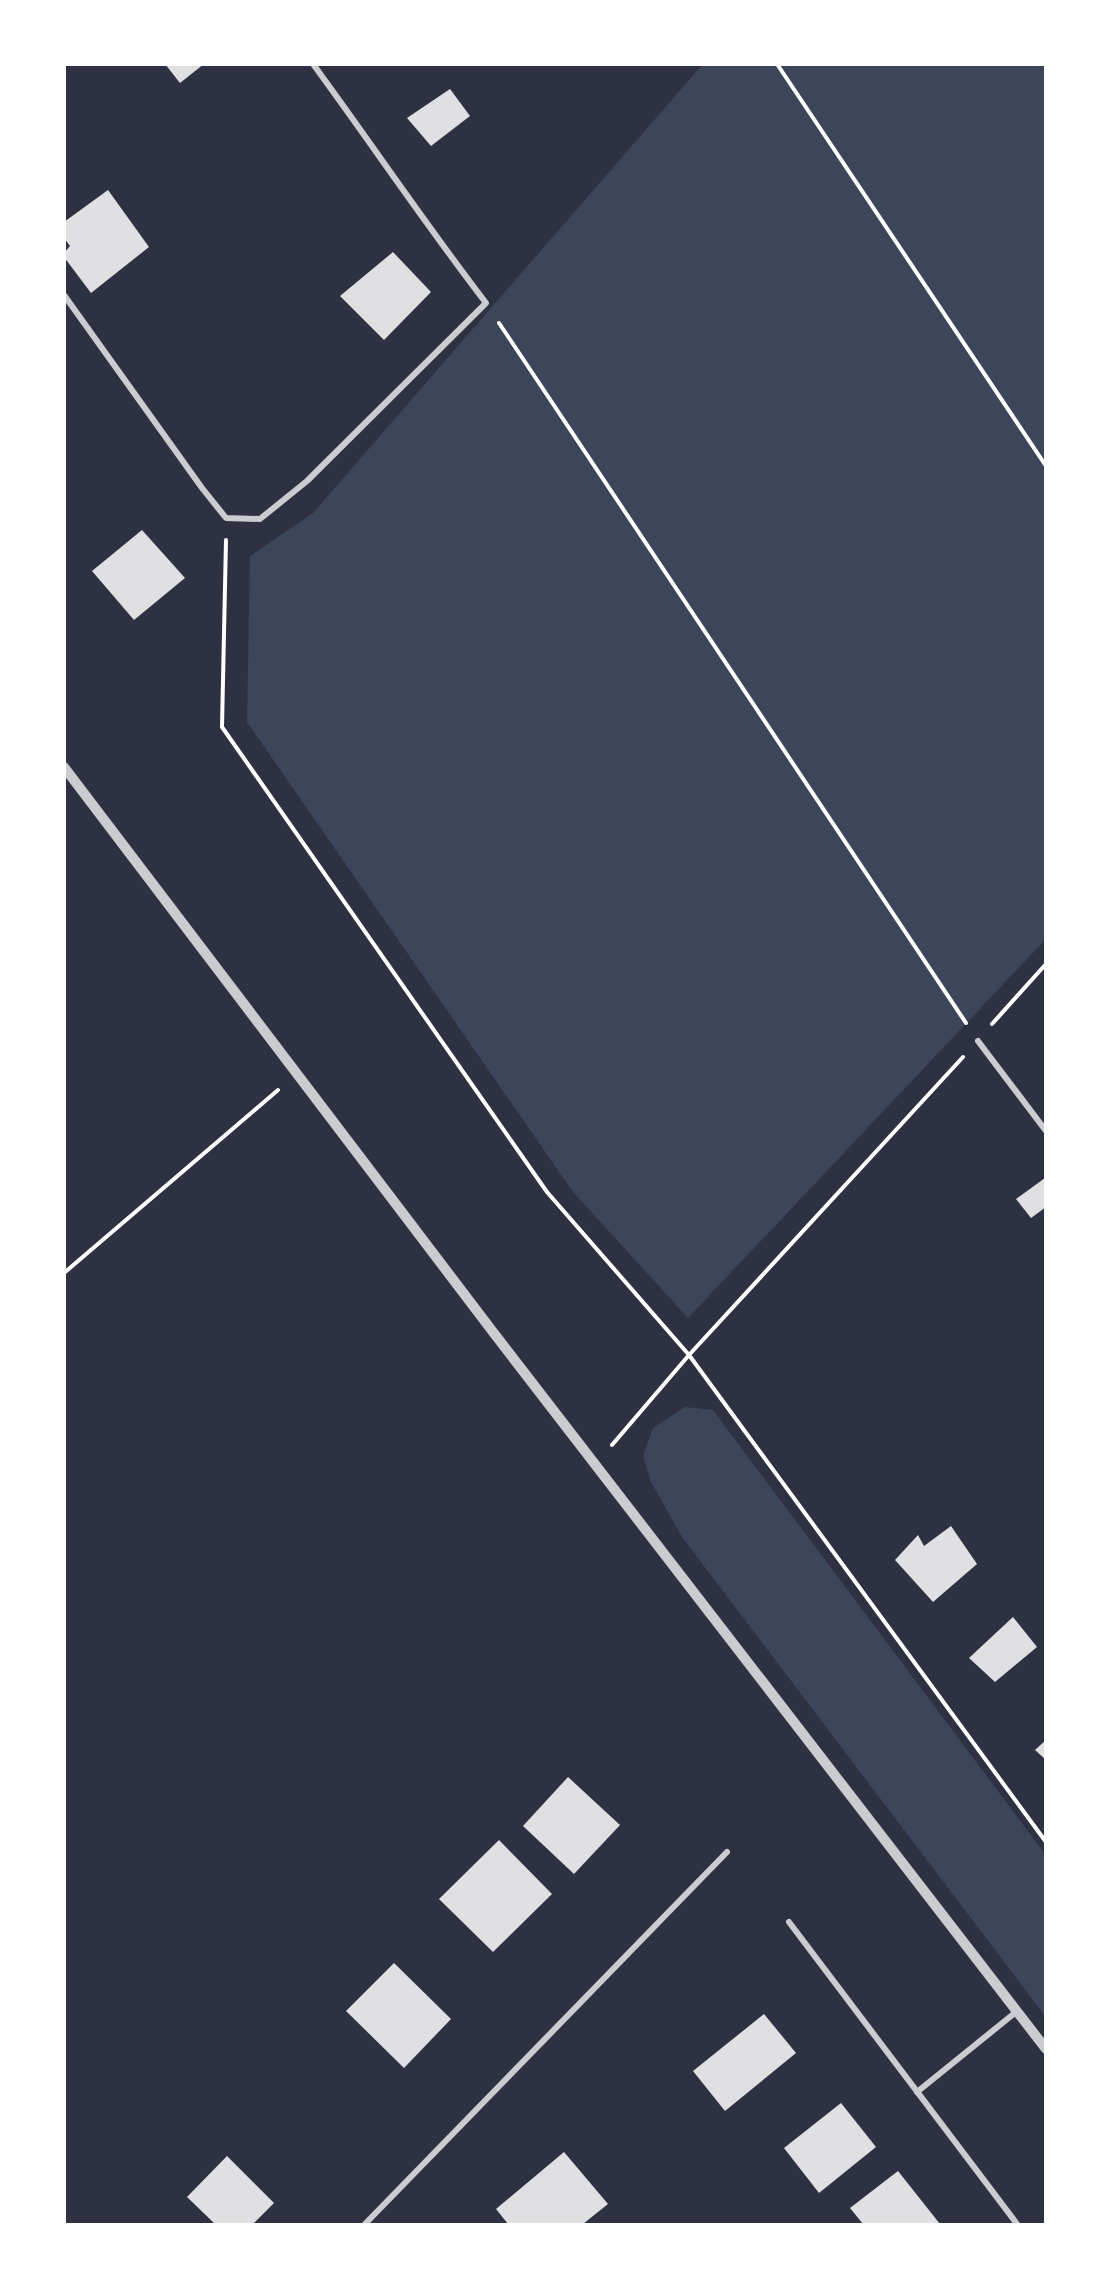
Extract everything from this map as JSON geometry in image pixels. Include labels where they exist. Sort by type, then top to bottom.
[{"type":"street","points":[[64,295],[226,518],[260,519],[307,481],[486,303],[443,247],[313,64]]},
{"type":"street","points":[[64,767],[594,1464],[1046,2049]]},
{"type":"street","points":[[978,1041],[1046,1131]]},
{"type":"street","points":[[365,2224],[727,1852]]},
{"type":"street","points":[[789,1922],[1017,2224]]},
{"type":"street","points":[[917,2092],[1016,2012]]},
{"type":"path","points":[[777,64],[1046,466]]},
{"type":"path","points":[[486,303],[978,1041]]},
{"type":"path","points":[[226,518],[222,727],[547,1192],[689,1355],[1046,1842]]},
{"type":"path","points":[[594,1464],[689,1355],[1046,964]]},
{"type":"path","points":[[64,1273],[258,1105],[297,1076]]},
{"type":"shaded area","points":[[702,65],[1045,65],[1045,940],[688,1318],[573,1192],[247,722],[250,556],[313,513]]},
{"type":"shaded area","points":[[685,1407],[713,1410],[1045,1854],[1045,2016],[682,1537],[651,1482],[643,1456],[653,1428]]},
{"type":"building","points":[[165,64],[204,64],[180,83]]},
{"type":"building","points":[[450,89],[470,116],[431,146],[407,118]]},
{"type":"building","points":[[108,190],[149,247],[91,293],[64,257],[64,253],[70,246],[64,238],[64,222]]},
{"type":"building","points":[[393,252],[431,292],[384,340],[340,296]]},
{"type":"building","points":[[142,530],[185,578],[134,620],[92,571]]},
{"type":"building","points":[[1045,1178],[1046,1207],[1031,1218],[1016,1199]]},
{"type":"building","points":[[951,1526],[977,1564],[933,1602],[895,1560],[918,1535],[924,1546]]},
{"type":"building","points":[[1013,1617],[1037,1647],[995,1682],[969,1658]]},
{"type":"building","points":[[1046,1740],[1046,1760],[1035,1750]]},
{"type":"building","points":[[568,1777],[620,1825],[574,1874],[523,1826]]},
{"type":"building","points":[[499,1840],[552,1894],[493,1952],[439,1899]]},
{"type":"building","points":[[394,1963],[451,2019],[404,2068],[346,2011]]},
{"type":"building","points":[[764,2014],[796,2053],[725,2111],[693,2071]]},
{"type":"building","points":[[841,2103],[876,2147],[819,2193],[784,2148]]},
{"type":"building","points":[[564,2152],[608,2204],[583,2224],[508,2224],[496,2209]]},
{"type":"building","points":[[227,2156],[274,2203],[253,2224],[215,2224],[187,2197]]},
{"type":"building","points":[[898,2171],[940,2224],[863,2224],[850,2208]]}]
